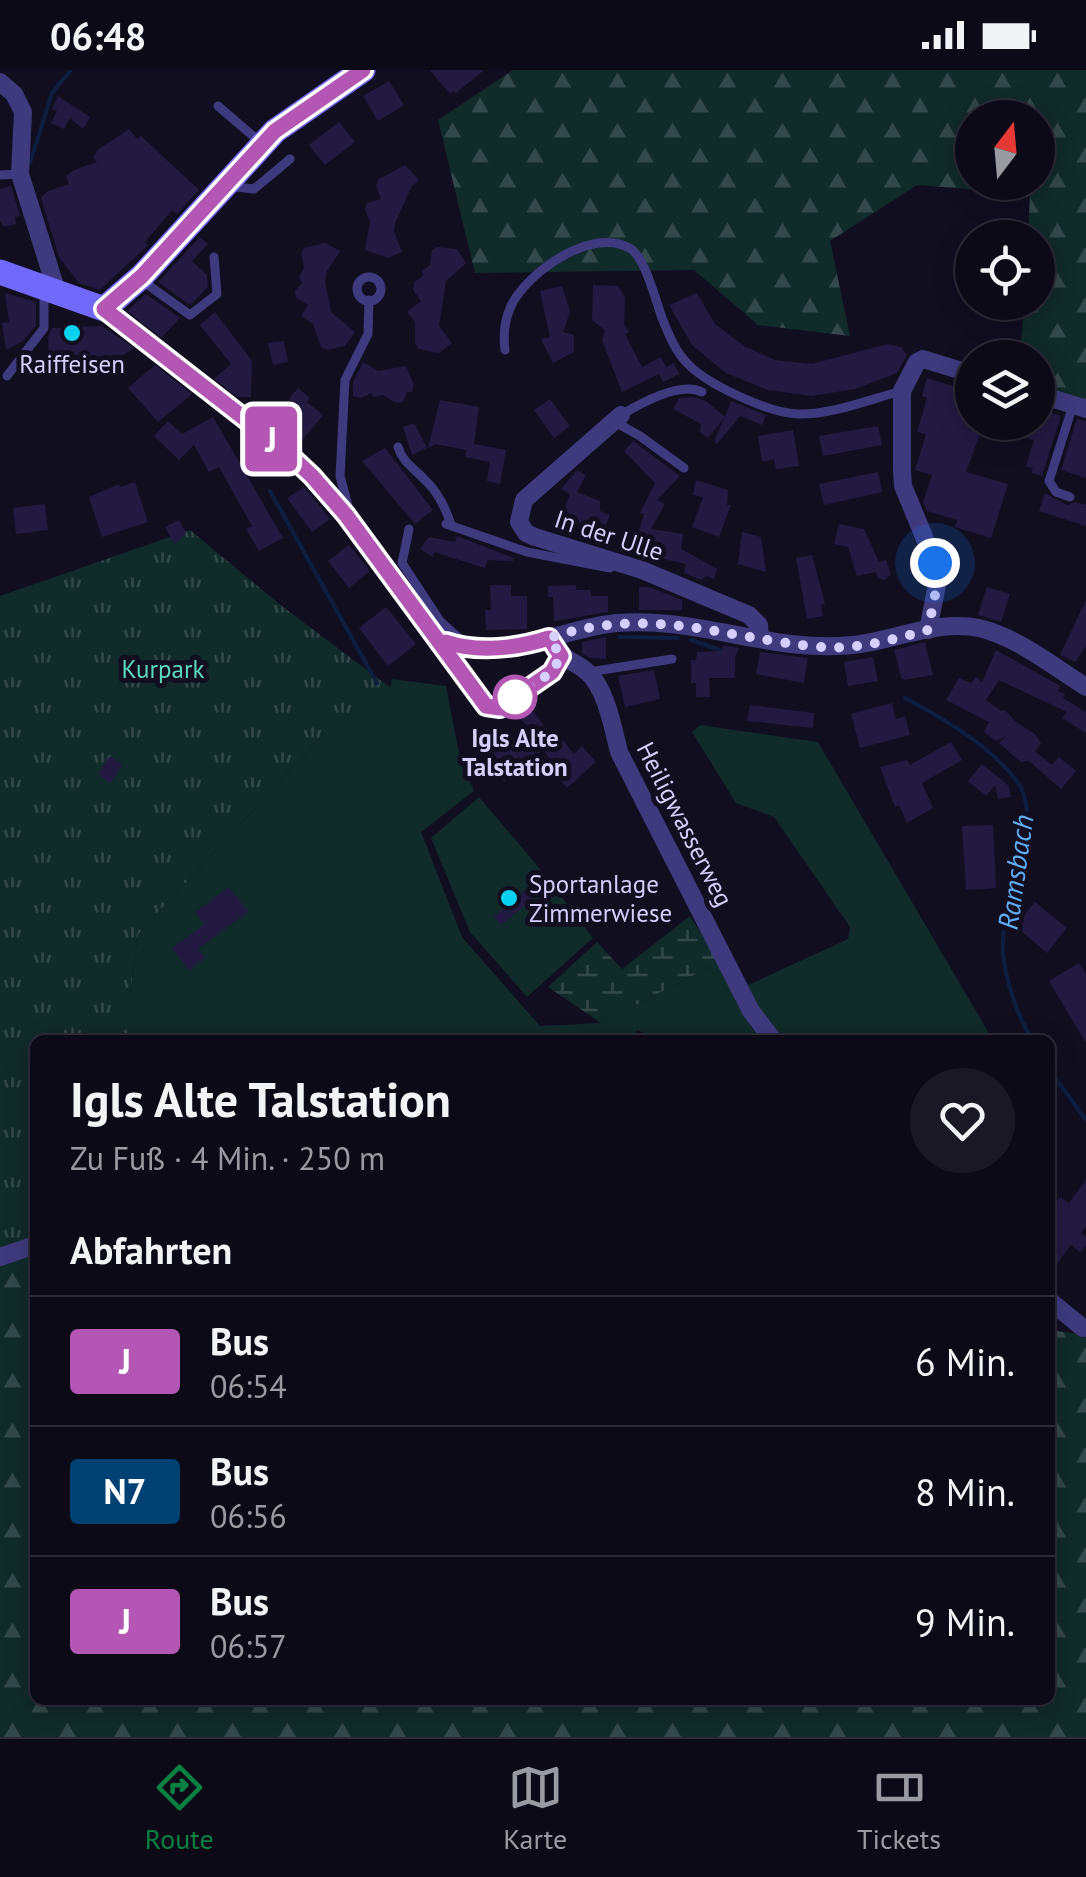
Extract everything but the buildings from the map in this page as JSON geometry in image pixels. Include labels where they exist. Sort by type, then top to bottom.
[{"type":"main road","points":[[0,272],[104,309],[139,278],[262,144],[306,102],[363,70]]},
{"type":"street","points":[[0,82],[14,94],[23,112],[20,174],[50,288]]},
{"type":"street","points":[[104,309],[281,447],[346,515],[486,706],[500,708],[552,672],[561,656]]},
{"type":"street","points":[[928,630],[938,580],[935,563],[903,486],[902,390],[917,362],[923,359],[955,369]]},
{"type":"street","points":[[1055,399],[1080,407]]},
{"type":"street","name":"In der Ulle","points":[[617,418],[526,497],[520,522],[530,535],[642,570],[749,615],[759,625],[760,637]]},
{"type":"street","points":[[438,638],[469,647],[520,646],[586,628],[637,622],[685,624],[829,648],[962,626],[990,631],[1086,687]]},
{"type":"street","points":[[549,638],[561,656],[589,672]]},
{"type":"street","name":"Heiligwasserweg","points":[[589,672],[607,711],[619,752],[751,1012],[769,1035]]},
{"type":"street","points":[[0,1257],[30,1247]]},
{"type":"street","points":[[1055,1305],[1084,1328]]},
{"type":"lane","points":[[218,106],[262,144]]},
{"type":"lane","points":[[224,185],[254,189],[290,159]]},
{"type":"lane","points":[[0,175],[20,174]]},
{"type":"lane","points":[[505,350],[502,331],[511,307],[528,281],[577,248],[601,240],[631,248],[641,260],[672,342],[692,368],[714,382],[764,405],[800,414],[902,390]]},
{"type":"lane","points":[[139,278],[190,315],[217,294],[214,257]]},
{"type":"lane","points":[[7,376],[44,328],[50,288]]},
{"type":"lane","points":[[346,515],[348,506],[340,476],[344,380],[368,334],[368,300]]},
{"type":"lane","points":[[684,468],[617,418],[677,388],[692,386],[702,392]]},
{"type":"lane","points":[[1070,497],[1056,492],[1050,482],[1080,407]]},
{"type":"lane","points":[[398,447],[409,467],[436,494],[448,524],[535,554],[627,572],[642,570]]},
{"type":"lane","points":[[410,529],[402,563],[440,621],[469,647]]},
{"type":"lane","points":[[589,672],[672,658]]},
{"type":"green space","points":[[513,70],[1086,70],[1086,402],[1055,392],[1055,340],[1021,340],[1023,320],[1055,320],[1055,220],[1029,220],[1030,200],[1055,200],[1055,100],[955,100],[955,188],[917,185],[830,241],[850,336],[758,325],[694,270],[475,273],[438,120]]},
{"type":"green space","name":"Kurpark","points":[[190,530],[283,607],[391,688],[337,720],[138,934],[130,994],[130,1035],[30,1035],[30,1244],[0,1254],[0,596]]},
{"type":"green space","points":[[392,679],[446,686],[460,758],[474,791],[421,832],[462,937],[540,1026],[601,1023],[719,962],[758,1035],[648,1035],[637,1030],[634,1035],[130,1035],[130,994],[138,934],[337,720],[390,688]]},
{"type":"green space","points":[[700,725],[818,742],[990,1035],[776,1035],[759,1013],[748,985],[848,939],[850,927],[774,817],[736,803],[692,732]]},
{"type":"green space","name":"Sportanlage Zimmerwiese","points":[[479,797],[593,938],[527,997],[470,932],[431,838]]},
{"type":"green space","points":[[690,916],[719,962],[601,1023],[548,987],[597,942],[622,969]]},
{"type":"green space","points":[[30,1252],[30,1705],[1055,1705],[1055,1331],[1086,1335],[1086,1737],[0,1737],[0,1262]]},
{"type":"waterway","name":"Ramsbach","points":[[30,163],[52,93],[71,70]]},
{"type":"waterway","name":"Ramsbach","points":[[270,491],[377,683]]},
{"type":"waterway","name":"Ramsbach","points":[[620,637],[678,638]]},
{"type":"waterway","name":"Ramsbach","points":[[691,640],[726,652]]},
{"type":"waterway","name":"Ramsbach","points":[[905,698],[979,744],[1005,767],[1024,797],[1025,839],[1008,910],[1003,953],[1013,998],[1030,1035]]},
{"type":"waterway","name":"Ramsbach","points":[[1055,1078],[1086,1120]]},
{"type":"bus line","name":"J","points":[[363,70],[275,131],[142,276],[104,309],[281,447],[312,476],[346,515],[486,706],[500,708],[552,672],[561,656],[549,638],[520,646],[460,646],[446,642]]},
{"type":"place","name":"Raiffeisen","points":[[72,333]]},
{"type":"place","name":"Igls Alte Talstation","points":[[515,697]]},
{"type":"place","name":"Sportanlage Zimmerwiese","points":[[509,898]]},
{"type":"route","points":[[515,697],[552,672],[561,656],[549,638],[601,625],[685,624],[829,648],[875,643],[928,630],[938,580],[935,563]]}]
